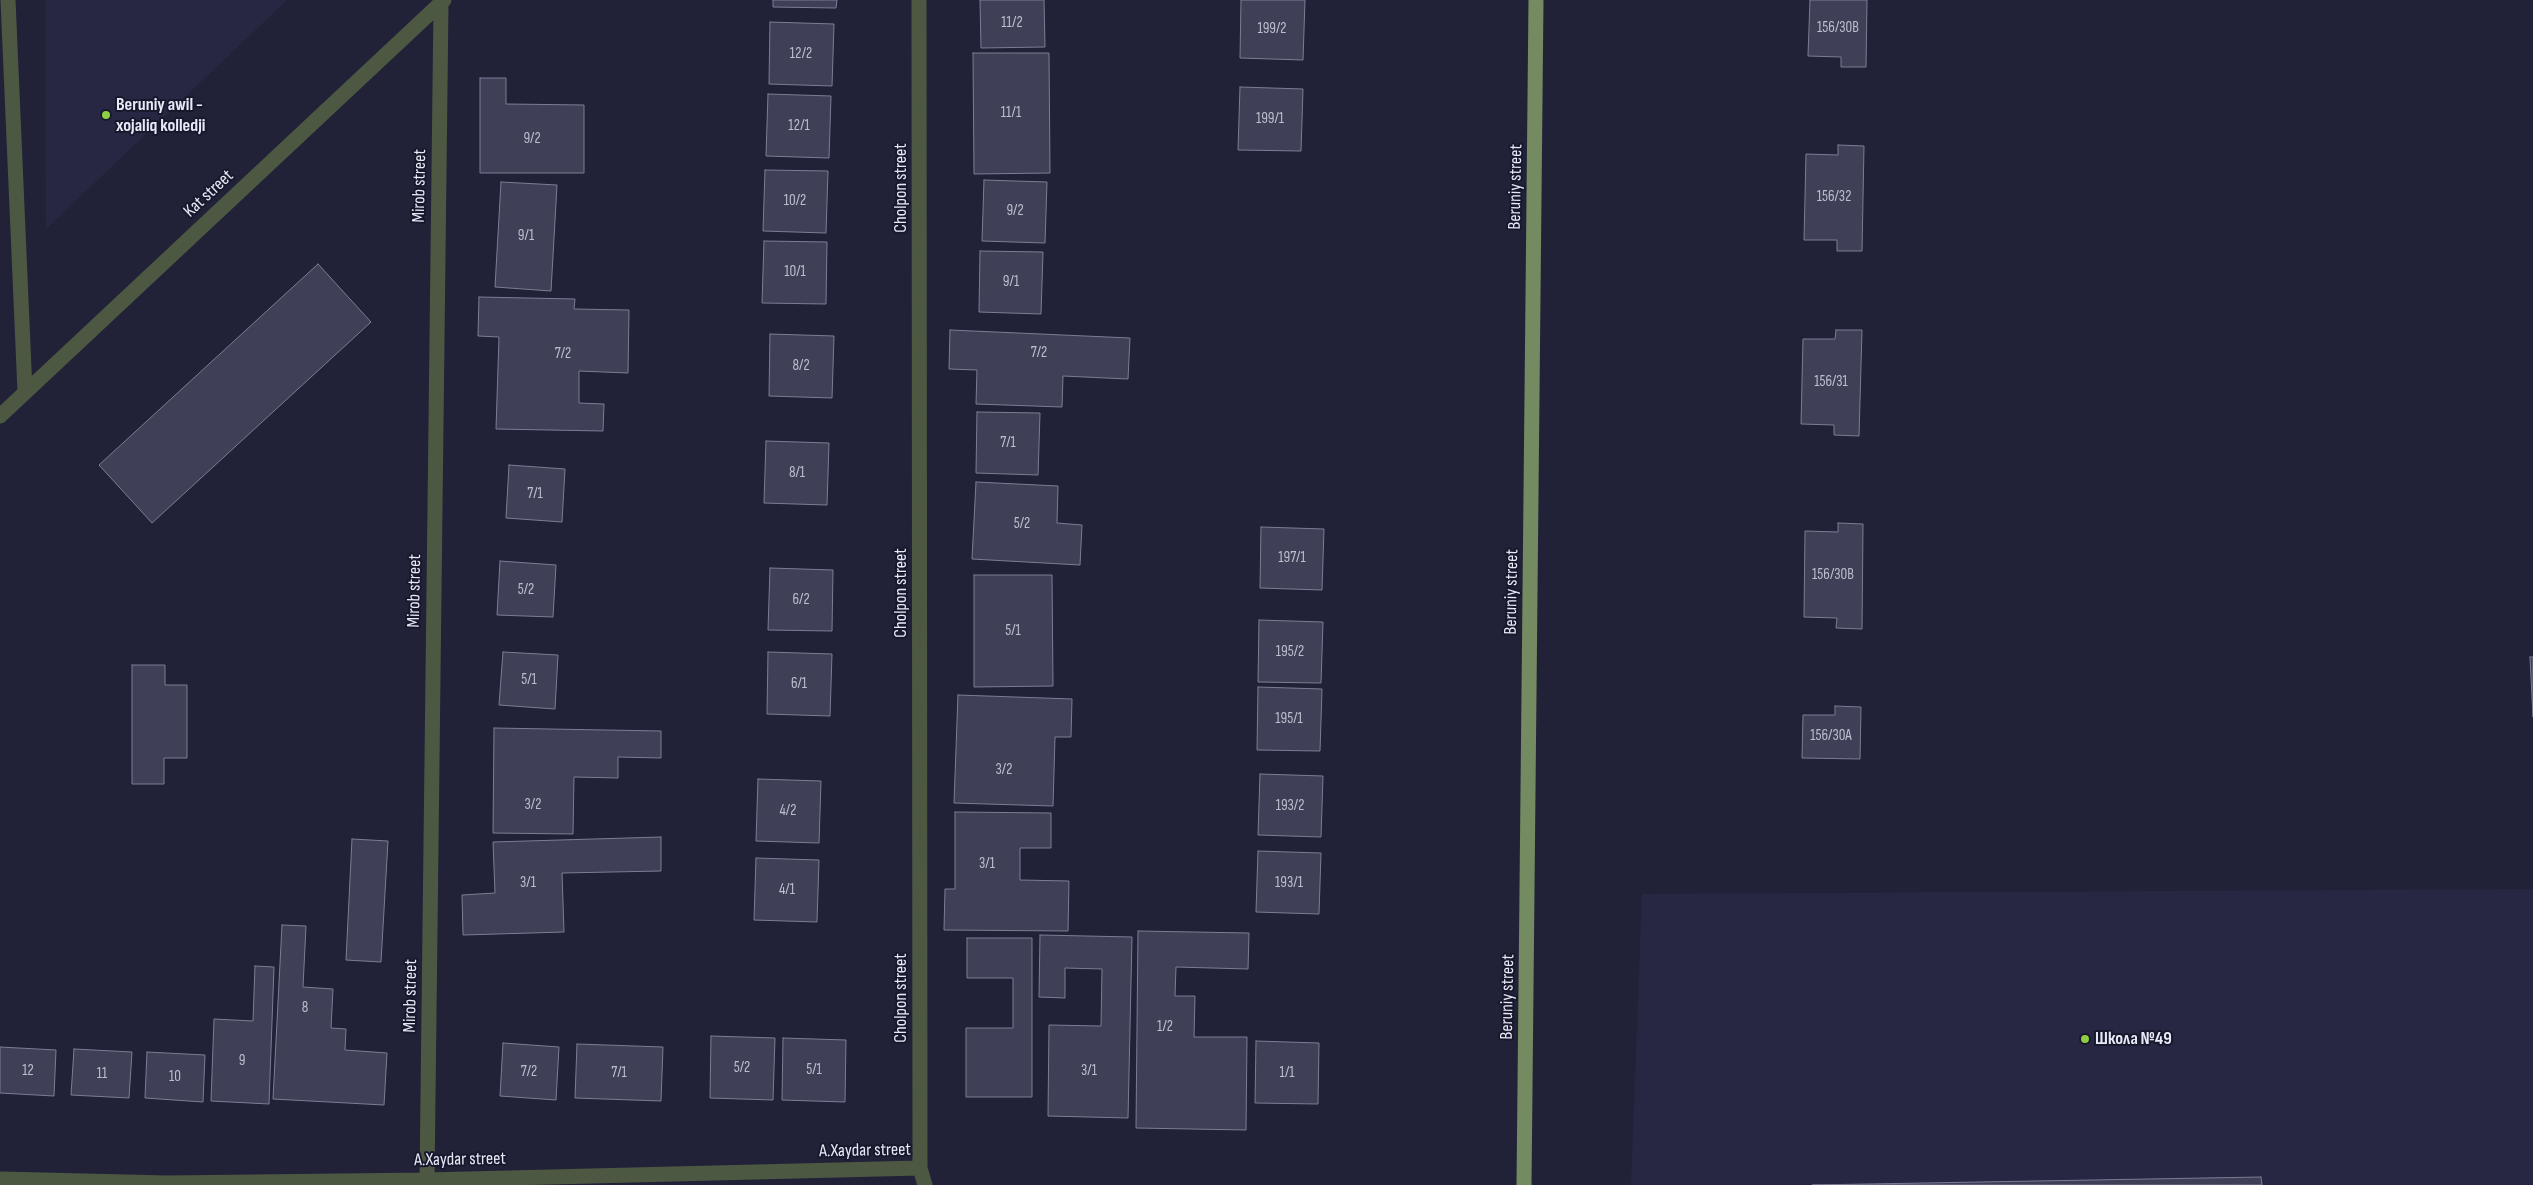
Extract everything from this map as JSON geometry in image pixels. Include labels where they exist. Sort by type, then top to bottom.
[{"type":"main road","name":"Beruniy street","points":[[1524,1185],[1536,0]]},
{"type":"street","points":[[8,0],[25,392]]},
{"type":"street","name":"Cholpon street","points":[[919,0],[920,1168],[925,1185]]},
{"type":"street","name":"Kat street","points":[[0,416],[443,2]]},
{"type":"street","name":"Mirob street","points":[[427,1180],[443,2]]},
{"type":"street","name":"A.Xaydar street","points":[[0,1180],[168,1183],[427,1180],[920,1168]]},
{"type":"shaded area","name":"Beruniy awil - xojaliq kolledji","points":[[45,0],[287,0],[46,229]]},
{"type":"shaded area","name":"Школа №49","points":[[2533,889],[2533,1185],[1631,1185],[1642,894]]},
{"type":"building","points":[[773,0],[837,0],[836,8],[773,7]]},
{"type":"building","points":[[980,0],[1044,0],[1045,47],[981,48]]},
{"type":"building","points":[[1241,0],[1305,0],[1303,60],[1240,58]]},
{"type":"building","points":[[1810,0],[1867,0],[1866,67],[1841,67],[1841,57],[1808,56]]},
{"type":"building","points":[[770,22],[834,24],[832,86],[769,84]]},
{"type":"building","points":[[973,53],[1049,53],[1050,173],[974,174]]},
{"type":"building","points":[[480,78],[506,78],[506,104],[584,105],[584,173],[480,173]]},
{"type":"building","points":[[1240,87],[1303,89],[1301,151],[1238,150]]},
{"type":"building","points":[[768,94],[831,96],[829,158],[766,156]]},
{"type":"building","points":[[1838,145],[1864,146],[1862,251],[1837,251],[1837,240],[1804,240],[1806,154],[1838,155]]},
{"type":"building","points":[[765,170],[828,171],[826,233],[763,231]]},
{"type":"building","points":[[984,180],[1047,182],[1045,243],[982,241]]},
{"type":"building","points":[[501,182],[557,185],[551,291],[495,287]]},
{"type":"building","points":[[764,241],[827,242],[826,304],[762,303]]},
{"type":"building","points":[[980,251],[1043,252],[1041,314],[979,312]]},
{"type":"building","points":[[318,264],[371,322],[152,523],[99,465]]},
{"type":"building","points":[[479,297],[575,299],[574,309],[629,310],[628,373],[579,371],[579,403],[604,404],[603,431],[496,429],[499,337],[478,336]]},
{"type":"building","points":[[950,330],[1130,338],[1128,379],[1063,376],[1062,407],[976,404],[977,370],[949,369]]},
{"type":"building","points":[[1836,330],[1862,330],[1859,436],[1834,435],[1834,425],[1801,424],[1803,339],[1835,339]]},
{"type":"building","points":[[770,334],[834,336],[832,398],[769,396]]},
{"type":"building","points":[[977,412],[1040,413],[1038,475],[976,473]]},
{"type":"building","points":[[766,441],[829,443],[827,505],[764,503]]},
{"type":"building","points":[[509,465],[565,469],[562,522],[506,518]]},
{"type":"building","points":[[976,482],[1058,486],[1057,523],[1082,525],[1080,565],[972,559]]},
{"type":"building","points":[[1838,523],[1863,524],[1862,629],[1836,628],[1837,618],[1804,617],[1805,531],[1838,532]]},
{"type":"building","points":[[1261,527],[1324,529],[1322,590],[1260,588]]},
{"type":"building","points":[[500,561],[556,565],[553,617],[497,615]]},
{"type":"building","points":[[770,568],[833,570],[832,631],[768,630]]},
{"type":"building","points":[[974,575],[1052,575],[1053,686],[974,687]]},
{"type":"building","points":[[1259,620],[1323,622],[1321,683],[1258,682]]},
{"type":"building","points":[[503,652],[558,655],[555,709],[499,705]]},
{"type":"building","points":[[768,652],[832,654],[830,716],[767,714]]},
{"type":"building","points":[[2530,657],[2533,657],[2533,717]]},
{"type":"building","points":[[132,665],[165,665],[165,685],[187,685],[187,758],[164,758],[164,784],[132,784]]},
{"type":"building","points":[[1258,687],[1322,689],[1320,751],[1257,750]]},
{"type":"building","points":[[958,695],[1072,699],[1071,737],[1055,737],[1053,806],[954,803]]},
{"type":"building","points":[[1835,706],[1861,707],[1860,759],[1802,758],[1803,715],[1835,715]]},
{"type":"building","points":[[494,728],[661,731],[661,758],[618,757],[618,778],[574,777],[573,834],[493,833]]},
{"type":"building","points":[[1260,774],[1323,776],[1321,837],[1258,835]]},
{"type":"building","points":[[758,779],[821,781],[819,843],[756,841]]},
{"type":"building","points":[[955,812],[1051,813],[1051,848],[1020,848],[1020,880],[1069,881],[1068,931],[944,930],[945,889],[955,889]]},
{"type":"building","points":[[661,837],[661,871],[562,873],[564,932],[463,935],[462,895],[495,893],[493,842]]},
{"type":"building","points":[[352,839],[388,841],[381,962],[346,960]]},
{"type":"building","points":[[1258,851],[1321,853],[1319,914],[1256,912]]},
{"type":"building","points":[[756,858],[819,860],[817,922],[754,920]]},
{"type":"building","points":[[282,925],[306,926],[303,987],[333,989],[331,1028],[346,1029],[345,1050],[387,1053],[384,1105],[273,1099]]},
{"type":"building","points":[[1138,931],[1249,933],[1248,969],[1176,967],[1175,996],[1195,996],[1194,1037],[1247,1037],[1246,1130],[1136,1128]]},
{"type":"building","points":[[1040,935],[1132,937],[1128,1118],[1048,1116],[1049,1025],[1101,1026],[1102,969],[1065,968],[1065,998],[1039,997]]},
{"type":"building","points":[[967,938],[1032,938],[1032,1097],[966,1097],[966,1028],[1013,1028],[1013,978],[967,978]]},
{"type":"building","points":[[255,966],[274,967],[269,1104],[211,1101],[214,1019],[253,1021]]},
{"type":"building","points":[[711,1036],[775,1038],[773,1100],[710,1098]]},
{"type":"building","points":[[783,1038],[846,1040],[845,1102],[782,1100]]},
{"type":"building","points":[[1256,1041],[1319,1043],[1318,1104],[1255,1103]]},
{"type":"building","points":[[503,1043],[559,1047],[556,1100],[500,1096]]},
{"type":"building","points":[[577,1044],[663,1047],[661,1101],[575,1098]]},
{"type":"building","points":[[0,1047],[56,1050],[54,1096],[0,1093]]},
{"type":"building","points":[[74,1049],[132,1052],[129,1098],[71,1095]]},
{"type":"building","points":[[147,1052],[205,1055],[203,1102],[145,1098]]},
{"type":"building","points":[[2261,1177],[2262,1185],[1812,1185]]},
{"type":"place","name":"Beruniy awil - xojaliq kolledji","points":[[106,115]]},
{"type":"place","name":"Школа №49","points":[[2085,1039]]}]
